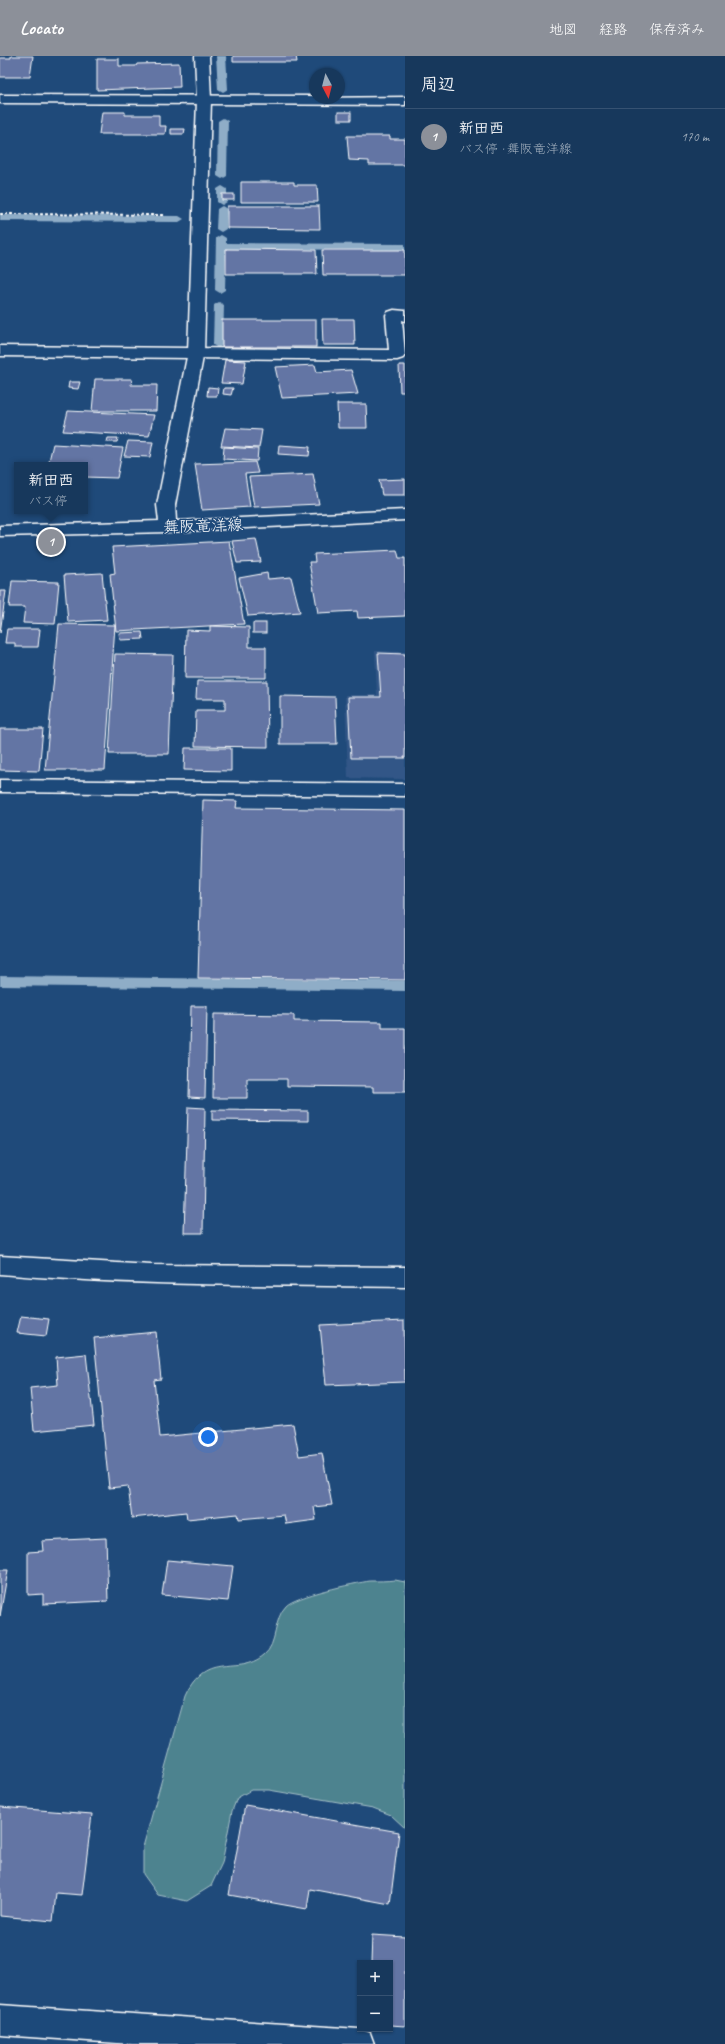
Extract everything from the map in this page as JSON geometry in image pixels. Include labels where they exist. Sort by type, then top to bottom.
[{"type":"street","points":[[168,527],[166,505],[196,352],[204,100],[202,56]]},
{"type":"street","points":[[0,98],[405,101]]},
{"type":"street","points":[[0,351],[397,355],[394,315],[405,316]]},
{"type":"street","name":"舞阪竜洋線","points":[[0,531],[168,527],[405,515]]},
{"type":"street","points":[[0,786],[405,790]]},
{"type":"street","points":[[0,1265],[43,1270],[140,1273],[405,1277]]},
{"type":"street","points":[[0,2020],[358,2044]]},
{"type":"path","points":[[0,214],[162,215]]},
{"type":"shaded area","points":[[375,651],[405,652],[405,779],[348,778],[345,695],[377,695]]},
{"type":"green space","points":[[395,1580],[405,1582],[405,1828],[391,1815],[373,1808],[269,1790],[251,1790],[237,1798],[232,1811],[222,1863],[211,1886],[187,1901],[158,1895],[143,1874],[143,1847],[185,1696],[193,1682],[202,1673],[212,1669],[243,1665],[264,1655],[272,1645],[282,1611],[292,1602],[326,1590],[352,1584],[370,1581]]},
{"type":"building","points":[[11,56],[33,56],[30,77],[0,77],[0,58],[11,58]]},
{"type":"building","points":[[233,56],[296,56],[297,62],[233,62]]},
{"type":"building","points":[[97,59],[119,59],[119,66],[179,63],[180,87],[97,90]]},
{"type":"building","points":[[102,112],[125,112],[125,115],[159,115],[159,126],[166,126],[165,134],[99,134]]},
{"type":"building","points":[[338,112],[351,112],[351,120],[338,120]]},
{"type":"building","points":[[171,129],[185,129],[184,134],[171,134]]},
{"type":"building","points":[[347,136],[390,136],[390,139],[405,139],[405,165],[369,165],[369,161],[349,160]]},
{"type":"building","points":[[241,182],[294,182],[294,185],[317,185],[318,202],[241,202]]},
{"type":"building","points":[[222,194],[234,194],[234,200],[222,200]]},
{"type":"building","points":[[227,206],[319,206],[320,229],[227,228]]},
{"type":"building","points":[[226,249],[316,250],[317,274],[226,274]]},
{"type":"building","points":[[322,250],[405,250],[405,275],[323,275]]},
{"type":"building","points":[[322,319],[354,319],[355,345],[323,345]]},
{"type":"building","points":[[222,320],[316,320],[316,347],[222,347]]},
{"type":"building","points":[[225,360],[246,361],[242,384],[221,383]]},
{"type":"building","points":[[315,365],[317,372],[351,370],[358,394],[282,398],[275,367]]},
{"type":"building","points":[[399,365],[405,365],[405,392],[400,392]]},
{"type":"building","points":[[95,379],[132,379],[131,385],[157,385],[156,411],[92,411]]},
{"type":"building","points":[[69,382],[80,382],[78,389],[68,388]]},
{"type":"building","points":[[208,387],[218,388],[217,396],[207,396]]},
{"type":"building","points":[[224,388],[233,388],[231,395],[223,394]]},
{"type":"building","points":[[337,404],[366,404],[367,428],[338,428]]},
{"type":"building","points":[[68,411],[154,415],[149,436],[63,431]]},
{"type":"building","points":[[225,428],[262,430],[259,448],[221,446]]},
{"type":"building","points":[[108,438],[118,438],[117,442],[107,442]]},
{"type":"building","points":[[128,441],[153,442],[150,457],[124,456]]},
{"type":"building","points":[[53,444],[123,448],[117,478],[88,477],[88,462],[49,462]]},
{"type":"building","points":[[279,445],[310,447],[309,456],[278,454]]},
{"type":"building","points":[[224,447],[258,449],[257,461],[223,459]]},
{"type":"building","points":[[255,462],[258,473],[245,474],[250,507],[202,510],[195,464]]},
{"type":"building","points":[[313,474],[319,504],[254,507],[249,477]]},
{"type":"building","points":[[405,479],[405,495],[382,495],[379,480]]},
{"type":"building","points":[[256,539],[261,562],[237,563],[232,541]]},
{"type":"building","points":[[229,541],[244,624],[116,631],[110,574],[115,573],[112,547]]},
{"type":"building","points":[[397,550],[399,558],[405,558],[405,616],[358,618],[357,611],[318,613],[309,562],[315,562],[314,554]]},
{"type":"building","points":[[102,573],[107,620],[68,622],[64,575]]},
{"type":"building","points":[[267,573],[268,579],[291,577],[300,612],[248,616],[239,578]]},
{"type":"building","points":[[12,581],[59,582],[55,624],[23,623],[25,607],[9,607]]},
{"type":"building","points":[[0,591],[6,591],[0,633]]},
{"type":"building","points":[[253,623],[266,623],[266,633],[253,633]]},
{"type":"building","points":[[59,624],[115,625],[105,770],[45,770]]},
{"type":"building","points":[[210,626],[249,627],[249,647],[266,647],[266,678],[185,678],[186,630],[210,631]]},
{"type":"building","points":[[7,629],[40,629],[38,647],[15,647],[15,643],[5,643]]},
{"type":"building","points":[[142,632],[143,639],[120,640],[119,633]]},
{"type":"building","points":[[378,653],[405,654],[405,758],[351,758],[348,697],[381,697]]},
{"type":"building","points":[[115,654],[173,655],[169,754],[109,754]]},
{"type":"building","points":[[197,681],[267,681],[268,747],[195,746],[196,710],[225,710],[225,699],[196,699]]},
{"type":"building","points":[[280,696],[335,697],[337,744],[280,744]]},
{"type":"building","points":[[0,729],[43,729],[39,771],[0,770]]},
{"type":"building","points":[[185,748],[231,748],[231,771],[184,770]]},
{"type":"building","points":[[203,800],[237,801],[236,808],[405,810],[405,980],[198,978]]},
{"type":"building","points":[[191,1006],[207,1006],[205,1098],[189,1097]]},
{"type":"building","points":[[214,1014],[294,1015],[294,1021],[382,1022],[382,1028],[405,1028],[405,1092],[373,1092],[373,1087],[287,1086],[287,1079],[247,1079],[247,1098],[213,1098]]},
{"type":"building","points":[[188,1107],[205,1108],[203,1233],[184,1233]]},
{"type":"building","points":[[212,1110],[308,1111],[308,1121],[212,1120]]},
{"type":"building","points":[[21,1316],[49,1319],[46,1336],[17,1333]]},
{"type":"building","points":[[404,1321],[405,1382],[326,1385],[320,1325]]},
{"type":"building","points":[[156,1332],[161,1379],[154,1380],[160,1437],[293,1424],[299,1456],[322,1453],[332,1505],[314,1507],[316,1520],[286,1524],[284,1515],[239,1519],[238,1514],[187,1519],[186,1512],[132,1518],[128,1486],[109,1488],[94,1338]]},
{"type":"building","points":[[86,1354],[94,1425],[34,1431],[30,1388],[58,1385],[56,1357]]},
{"type":"building","points":[[106,1538],[108,1601],[43,1604],[43,1594],[28,1595],[28,1552],[43,1551],[42,1541]]},
{"type":"building","points":[[167,1560],[233,1566],[228,1601],[162,1595]]},
{"type":"building","points":[[0,1570],[8,1570],[0,1616]]},
{"type":"building","points":[[245,1805],[399,1832],[390,1904],[310,1889],[307,1909],[229,1895]]},
{"type":"building","points":[[0,1807],[92,1814],[82,1895],[56,1893],[53,1921],[0,1916]]},
{"type":"building","points":[[372,1935],[405,1937],[405,2026],[393,2025],[393,1960],[371,1960]]},
{"type":"waterway","points":[[221,56],[223,89]]},
{"type":"waterway","points":[[222,176],[223,121]]},
{"type":"waterway","points":[[222,189],[222,202]]},
{"type":"waterway","points":[[221,229],[222,209]]},
{"type":"waterway","points":[[0,218],[179,219]]},
{"type":"waterway","points":[[220,290],[221,238]]},
{"type":"waterway","points":[[221,246],[405,247]]},
{"type":"waterway","points":[[218,345],[219,305]]},
{"type":"waterway","points":[[0,981],[405,986]]},
{"type":"place","name":"新田西","points":[[51,542]]}]
